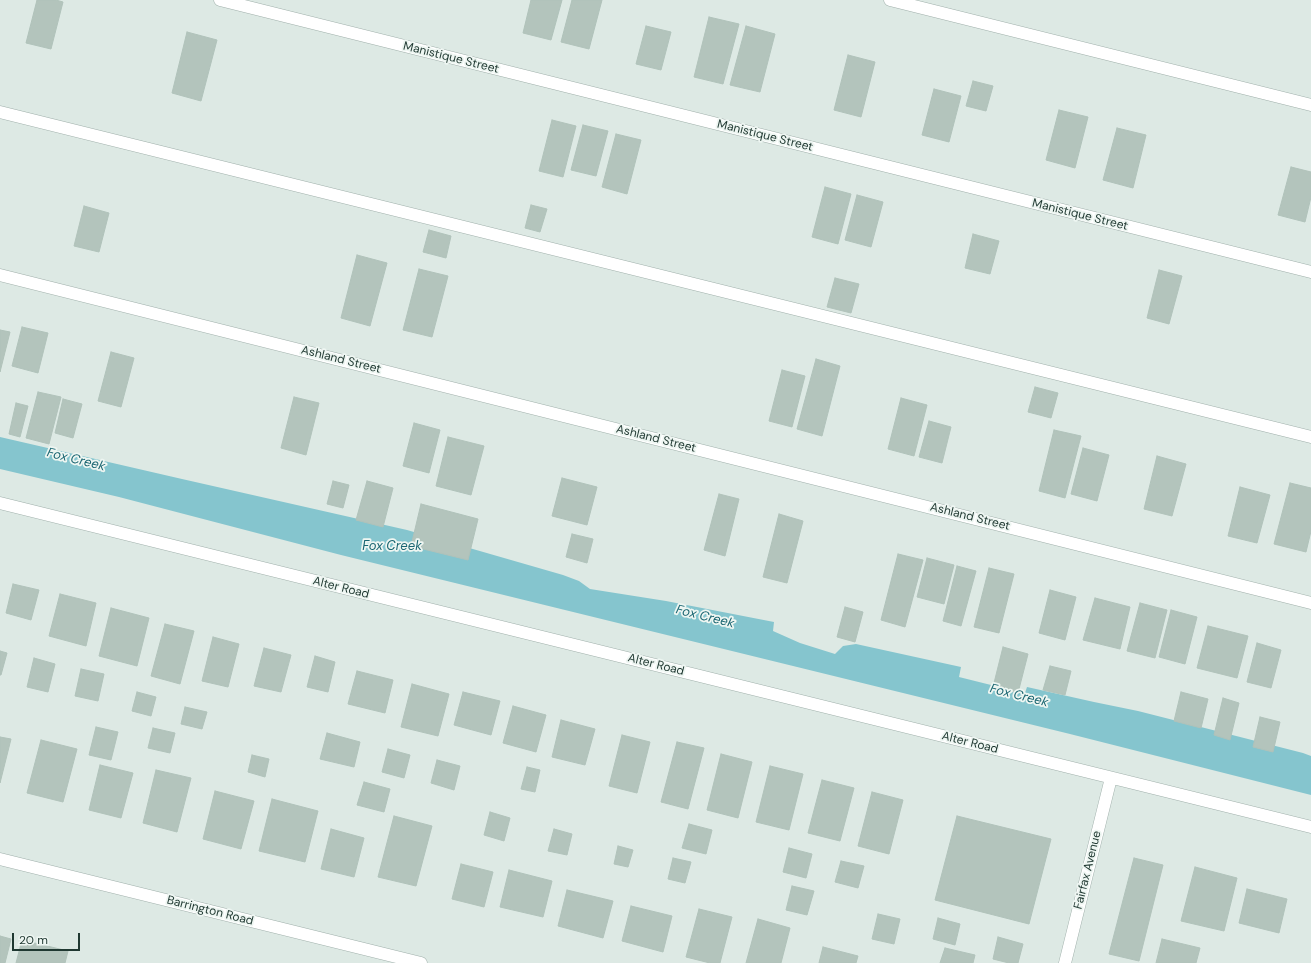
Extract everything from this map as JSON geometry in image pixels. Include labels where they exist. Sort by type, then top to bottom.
[{"type":"street","name":"Manistique Street","points":[[220,0],[1311,272]]},
{"type":"street","points":[[890,0],[920,4],[1311,105]]},
{"type":"street","points":[[0,112],[1311,437]]},
{"type":"street","name":"Ashland Street","points":[[0,275],[1311,603]]},
{"type":"street","name":"Alter Road","points":[[0,503],[1311,828]]},
{"type":"street","name":"Fairfax Avenue","points":[[1065,963],[1111,778]]},
{"type":"street","name":"Barrington Road","points":[[0,859],[421,963]]},
{"type":"water","name":"Fox Creek","points":[[0,437],[407,530],[563,575],[579,581],[590,589],[666,601],[774,622],[773,631],[800,643],[835,654],[843,646],[856,644],[961,667],[959,677],[987,684],[1025,693],[1027,687],[1138,711],[1303,753],[1311,756],[1311,795],[1070,734],[341,555],[119,497],[0,469]]},
{"type":"building","points":[[37,0],[56,0],[63,2],[51,49],[26,43]]},
{"type":"building","points":[[531,0],[562,0],[551,40],[523,33]]},
{"type":"building","points":[[572,0],[602,0],[589,49],[561,42]]},
{"type":"building","points":[[709,17],[739,24],[723,84],[694,77]]},
{"type":"building","points":[[646,26],[671,32],[661,70],[636,64]]},
{"type":"building","points":[[746,26],[775,34],[760,92],[730,85]]},
{"type":"building","points":[[187,32],[217,40],[201,101],[172,93]]},
{"type":"building","points":[[848,55],[875,62],[861,117],[834,110]]},
{"type":"building","points":[[973,81],[993,86],[986,111],[966,106]]},
{"type":"building","points":[[934,89],[961,96],[949,142],[922,135]]},
{"type":"building","points":[[1059,110],[1088,117],[1075,168],[1046,160]]},
{"type":"building","points":[[552,120],[576,126],[563,177],[539,171]]},
{"type":"building","points":[[583,125],[608,131],[596,176],[571,170]]},
{"type":"building","points":[[1117,128],[1146,135],[1133,188],[1103,180]]},
{"type":"building","points":[[616,134],[641,140],[627,194],[602,187]]},
{"type":"building","points":[[1291,167],[1311,172],[1311,197],[1305,222],[1278,215]]},
{"type":"building","points":[[825,187],[851,194],[838,244],[812,237]]},
{"type":"building","points":[[857,195],[883,202],[871,247],[845,240]]},
{"type":"building","points":[[531,205],[547,209],[540,232],[525,228]]},
{"type":"building","points":[[84,206],[109,213],[99,252],[74,246]]},
{"type":"building","points":[[429,230],[451,236],[446,258],[423,252]]},
{"type":"building","points":[[973,234],[999,241],[990,274],[965,268]]},
{"type":"building","points":[[357,255],[387,263],[370,326],[341,318]]},
{"type":"building","points":[[419,269],[448,276],[432,337],[403,330]]},
{"type":"building","points":[[1159,270],[1182,276],[1169,324],[1147,318]]},
{"type":"building","points":[[835,278],[859,284],[851,313],[827,307]]},
{"type":"building","points":[[22,327],[48,333],[38,373],[12,366]]},
{"type":"building","points":[[0,330],[10,332],[0,372]]},
{"type":"building","points":[[111,352],[134,358],[121,407],[98,401]]},
{"type":"building","points":[[816,359],[840,366],[822,436],[797,429]]},
{"type":"building","points":[[782,370],[805,376],[792,427],[769,421]]},
{"type":"building","points":[[1035,387],[1058,393],[1051,418],[1028,412]]},
{"type":"building","points":[[38,392],[61,397],[49,444],[26,438]]},
{"type":"building","points":[[294,397],[319,403],[306,455],[281,448]]},
{"type":"building","points":[[901,398],[927,405],[914,456],[888,449]]},
{"type":"building","points":[[63,399],[82,404],[73,438],[55,433]]},
{"type":"building","points":[[16,403],[28,406],[20,437],[9,434]]},
{"type":"building","points":[[929,421],[951,427],[942,463],[919,457]]},
{"type":"building","points":[[414,423],[440,430],[429,473],[403,466]]},
{"type":"building","points":[[1054,430],[1081,436],[1065,498],[1039,491]]},
{"type":"building","points":[[448,437],[484,446],[471,495],[436,486]]},
{"type":"building","points":[[1083,448],[1109,455],[1097,501],[1071,494]]},
{"type":"building","points":[[1157,456],[1186,464],[1172,516],[1144,509]]},
{"type":"building","points":[[562,478],[597,487],[587,525],[552,516]]},
{"type":"building","points":[[333,481],[349,485],[343,508],[327,504]]},
{"type":"building","points":[[367,481],[393,488],[383,527],[356,520]]},
{"type":"building","points":[[1290,483],[1311,488],[1311,531],[1306,552],[1274,544]]},
{"type":"building","points":[[1240,487],[1270,495],[1257,543],[1228,536]]},
{"type":"building","points":[[719,494],[739,499],[725,556],[704,550]]},
{"type":"building","points":[[421,504],[478,519],[468,560],[411,546]]},
{"type":"building","points":[[779,514],[803,521],[787,583],[763,577]]},
{"type":"building","points":[[572,534],[593,539],[587,563],[566,557]]},
{"type":"building","points":[[898,554],[923,560],[905,627],[881,620]]},
{"type":"building","points":[[927,558],[954,565],[944,604],[917,597]]},
{"type":"building","points":[[957,566],[976,571],[961,626],[943,621]]},
{"type":"building","points":[[989,568],[1014,574],[999,633],[974,627]]},
{"type":"building","points":[[13,584],[39,590],[31,620],[6,613]]},
{"type":"building","points":[[1050,590],[1076,597],[1065,640],[1039,633]]},
{"type":"building","points":[[60,594],[96,603],[86,646],[49,636]]},
{"type":"building","points":[[1095,598],[1130,607],[1120,649],[1083,640]]},
{"type":"building","points":[[1140,603],[1167,610],[1155,658],[1127,651]]},
{"type":"building","points":[[845,607],[863,612],[855,642],[837,637]]},
{"type":"building","points":[[111,608],[149,618],[137,666],[99,656]]},
{"type":"building","points":[[1171,610],[1197,617],[1185,664],[1159,657]]},
{"type":"building","points":[[165,624],[194,631],[180,684],[151,676]]},
{"type":"building","points":[[1208,626],[1248,636],[1237,678],[1197,668]]},
{"type":"building","points":[[213,637],[239,644],[228,687],[202,681]]},
{"type":"building","points":[[1257,643],[1281,650],[1271,688],[1247,682]]},
{"type":"building","points":[[1003,647],[1028,654],[1018,693],[993,687]]},
{"type":"building","points":[[264,648],[291,655],[281,692],[254,686]]},
{"type":"building","points":[[0,651],[7,653],[1,675],[0,675]]},
{"type":"building","points":[[315,656],[335,662],[328,692],[307,687]]},
{"type":"building","points":[[34,658],[55,664],[48,692],[27,687]]},
{"type":"building","points":[[1050,666],[1071,671],[1065,695],[1043,690]]},
{"type":"building","points":[[81,669],[104,674],[98,701],[75,696]]},
{"type":"building","points":[[357,671],[393,680],[385,713],[348,704]]},
{"type":"building","points":[[412,684],[449,694],[438,736],[401,727]]},
{"type":"building","points":[[137,692],[156,697],[151,716],[132,711]]},
{"type":"building","points":[[463,692],[500,701],[491,735],[454,725]]},
{"type":"building","points":[[1181,692],[1208,699],[1201,728],[1174,721]]},
{"type":"building","points":[[1223,698],[1239,703],[1230,740],[1214,735]]},
{"type":"building","points":[[513,706],[546,715],[536,752],[503,743]]},
{"type":"building","points":[[185,707],[207,712],[202,729],[181,724]]},
{"type":"building","points":[[1260,717],[1280,722],[1273,752],[1253,747]]},
{"type":"building","points":[[561,720],[595,729],[585,765],[552,757]]},
{"type":"building","points":[[96,727],[118,732],[111,760],[89,755]]},
{"type":"building","points":[[153,728],[175,733],[170,753],[148,748]]},
{"type":"building","points":[[327,733],[360,742],[354,767],[320,759]]},
{"type":"building","points":[[622,735],[650,742],[637,793],[609,786]]},
{"type":"building","points":[[0,737],[11,739],[0,783]]},
{"type":"building","points":[[41,740],[77,749],[63,802],[27,793]]},
{"type":"building","points":[[677,742],[704,748],[688,809],[661,802]]},
{"type":"building","points":[[388,749],[410,755],[404,778],[382,772]]},
{"type":"building","points":[[721,754],[752,762],[738,818],[707,810]]},
{"type":"building","points":[[252,755],[269,759],[265,777],[248,772]]},
{"type":"building","points":[[437,760],[460,766],[454,790],[431,783]]},
{"type":"building","points":[[100,765],[133,773],[121,818],[89,810]]},
{"type":"building","points":[[770,766],[803,774],[789,830],[756,822]]},
{"type":"building","points":[[527,767],[540,770],[535,792],[521,789]]},
{"type":"building","points":[[156,770],[191,778],[177,832],[143,823]]},
{"type":"building","points":[[822,780],[854,788],[840,841],[808,833]]},
{"type":"building","points":[[364,782],[390,789],[384,812],[357,805]]},
{"type":"building","points":[[215,791],[254,801],[241,849],[203,839]]},
{"type":"building","points":[[872,792],[903,800],[889,854],[858,846]]},
{"type":"building","points":[[272,799],[318,811],[305,862],[259,851]]},
{"type":"building","points":[[490,812],[510,818],[504,841],[484,835]]},
{"type":"building","points":[[394,816],[432,826],[416,886],[378,877]]},
{"type":"building","points":[[957,816],[1051,839],[1029,924],[935,900]]},
{"type":"building","points":[[689,824],[712,830],[706,854],[682,848]]},
{"type":"building","points":[[331,829],[364,838],[354,877],[321,869]]},
{"type":"building","points":[[554,829],[572,834],[567,855],[548,851]]},
{"type":"building","points":[[618,846],[633,850],[628,867],[614,864]]},
{"type":"building","points":[[789,848],[812,854],[806,878],[783,872]]},
{"type":"building","points":[[673,858],[691,862],[685,883],[668,879]]},
{"type":"building","points":[[1134,858],[1163,865],[1139,961],[1109,954]]},
{"type":"building","points":[[841,861],[864,866],[858,888],[835,882]]},
{"type":"building","points":[[461,864],[493,872],[484,907],[452,899]]},
{"type":"building","points":[[1195,867],[1237,878],[1224,931],[1181,921]]},
{"type":"building","points":[[509,870],[552,881],[543,917],[500,907]]},
{"type":"building","points":[[792,886],[814,891],[807,915],[786,910]]},
{"type":"building","points":[[1247,889],[1287,899],[1279,933],[1239,923]]},
{"type":"building","points":[[567,890],[613,901],[603,938],[558,926]]},
{"type":"building","points":[[631,906],[672,916],[663,952],[622,941]]},
{"type":"building","points":[[699,909],[732,917],[720,963],[710,963],[686,957]]},
{"type":"building","points":[[878,914],[900,919],[894,944],[872,939]]},
{"type":"building","points":[[938,918],[960,924],[955,945],[933,939]]},
{"type":"building","points":[[758,919],[790,928],[781,963],[746,963]]},
{"type":"building","points":[[0,936],[11,939],[5,963],[0,963]]},
{"type":"building","points":[[998,937],[1023,944],[1018,963],[1009,963],[993,959]]},
{"type":"building","points":[[1162,939],[1200,948],[1196,963],[1156,963]]},
{"type":"building","points":[[22,940],[68,951],[65,963],[16,963]]},
{"type":"building","points":[[823,947],[858,956],[856,963],[819,963]]},
{"type":"building","points":[[945,948],[975,955],[973,963],[940,963]]}]
